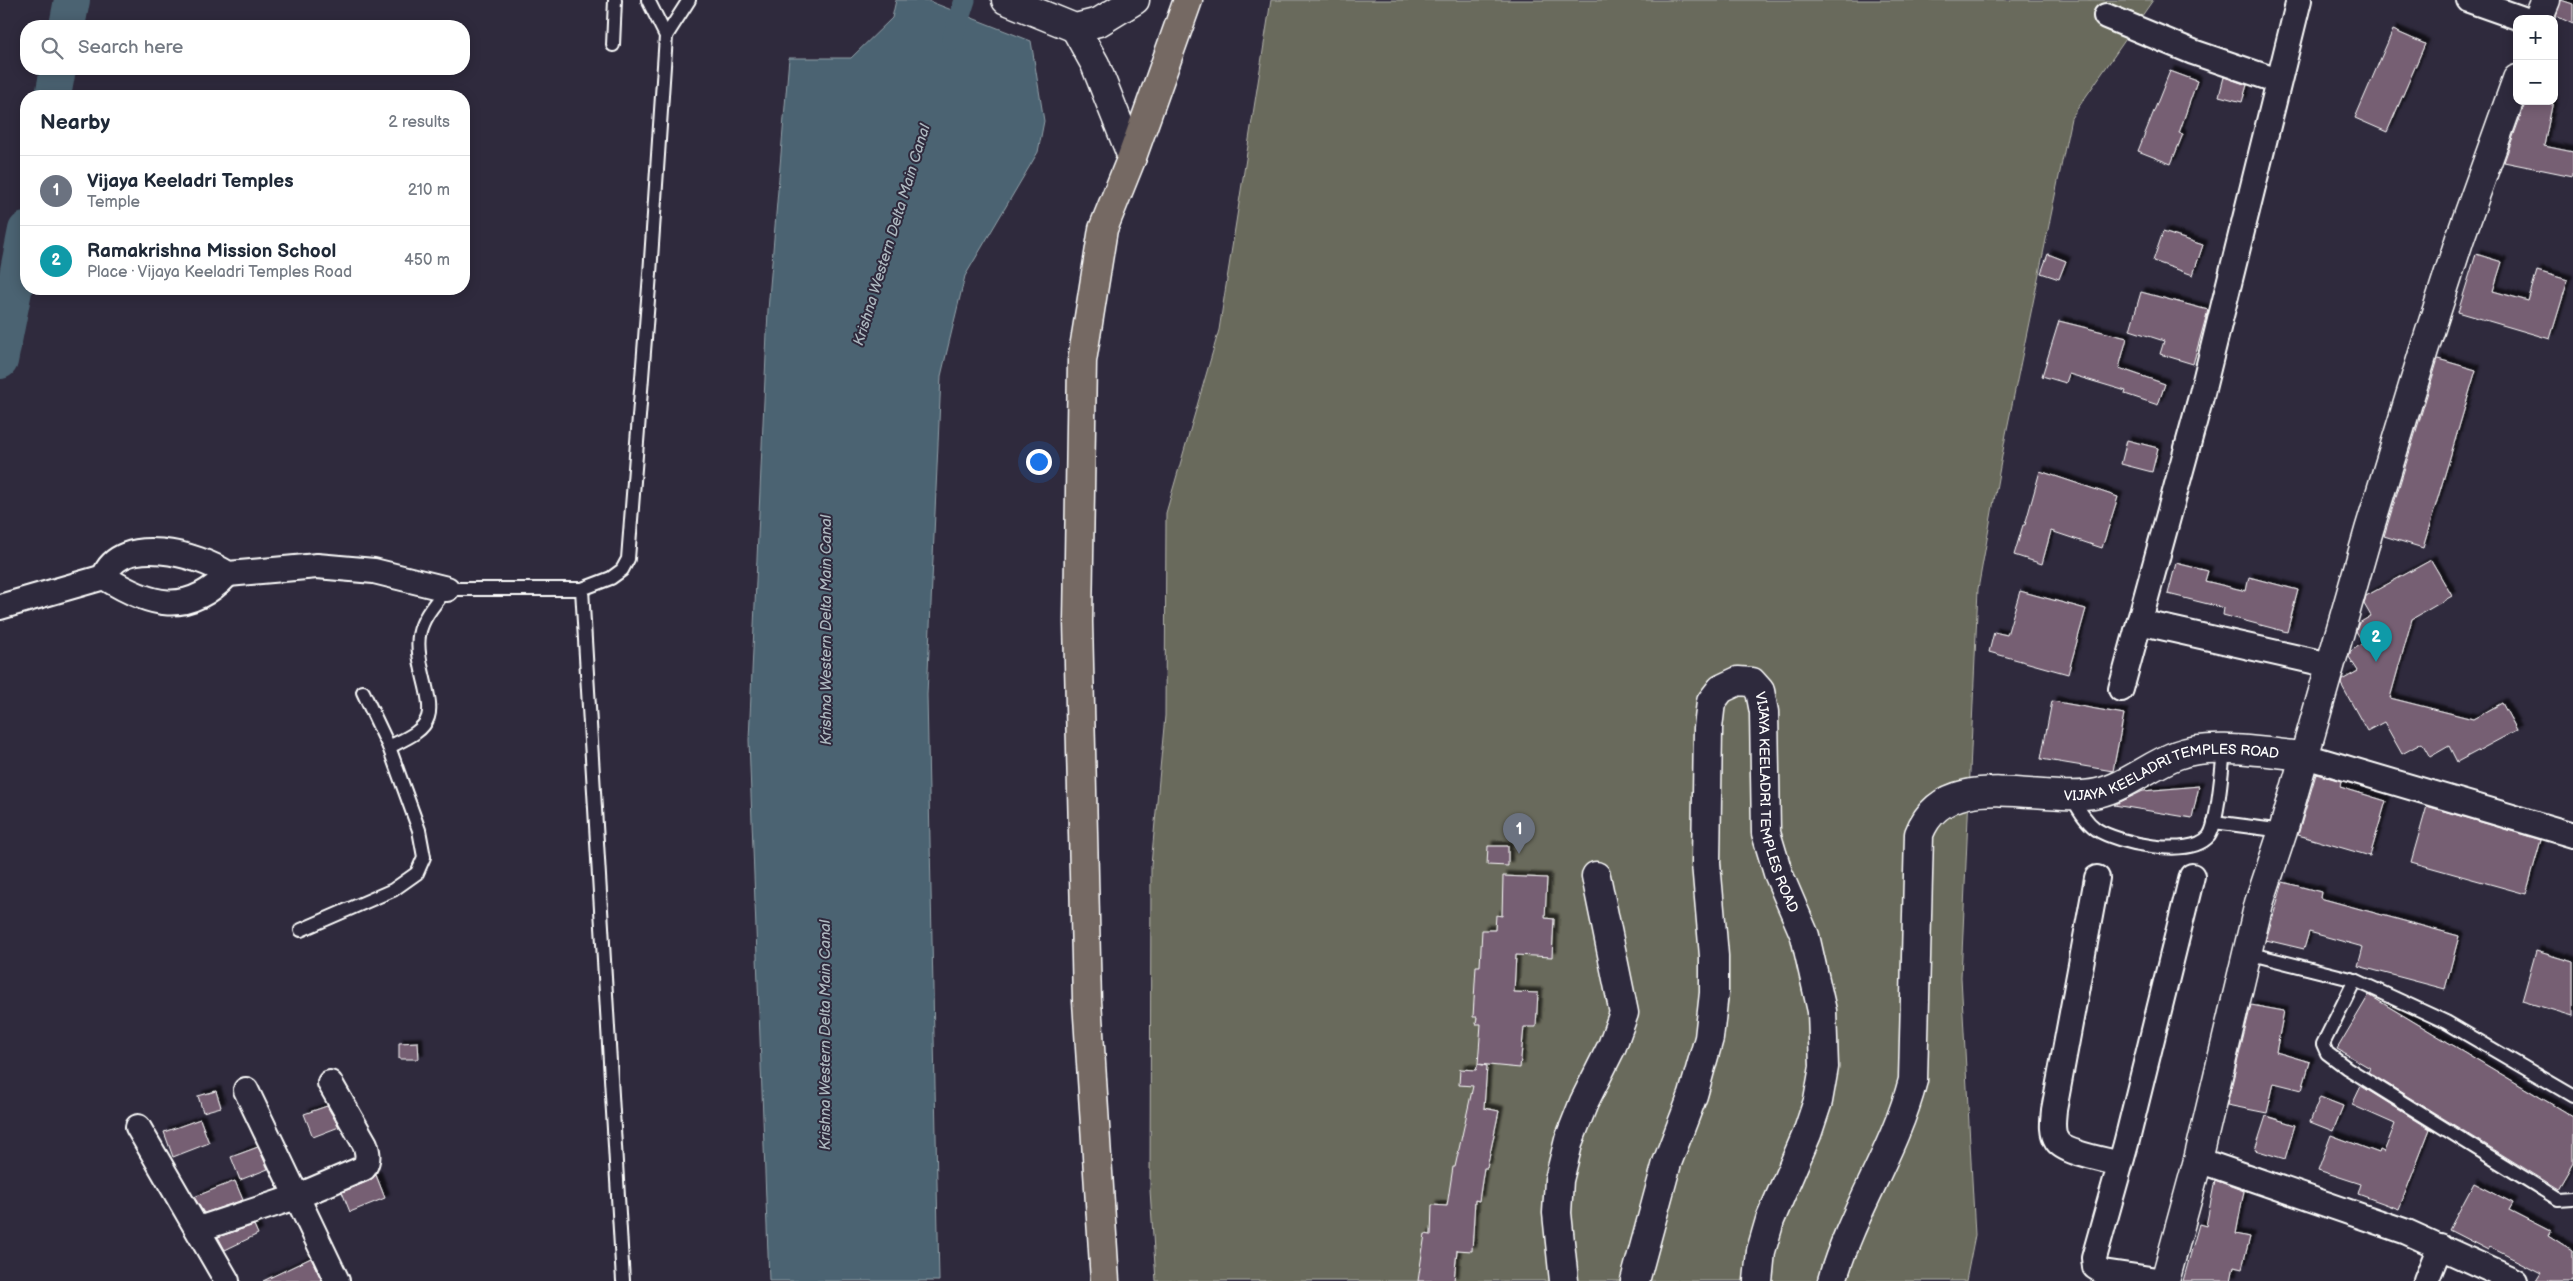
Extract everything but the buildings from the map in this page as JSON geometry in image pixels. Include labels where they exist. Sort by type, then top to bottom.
[{"type":"main road","points":[[1105,1281],[1086,981],[1078,622],[1082,361],[1103,229],[1132,158],[1188,0]]},
{"type":"street","points":[[1006,0],[1067,25],[1099,22],[1135,0]]},
{"type":"street","points":[[2121,689],[2201,397],[2298,0]]},
{"type":"street","points":[[2469,0],[2513,15]]},
{"type":"street","points":[[2540,15],[2546,0]]},
{"type":"street","points":[[2106,16],[2192,52],[2278,81]]},
{"type":"street","points":[[1067,25],[1095,64],[1132,158]]},
{"type":"street","points":[[2192,876],[2120,1164],[2094,1258],[2095,1267],[2103,1272],[2164,1281],[2198,1160],[2259,903],[2305,756],[2368,530],[2454,257],[2513,89]]},
{"type":"street","points":[[104,577],[108,565],[124,555],[154,550],[200,561],[218,567],[228,574],[317,566],[374,571],[447,589]]},
{"type":"street","points":[[0,607],[104,577],[128,592],[165,604],[175,604],[214,589],[228,574]]},
{"type":"street","points":[[2139,622],[2330,666]]},
{"type":"street","name":"VIJAYA KEELADRI TEMPLES ROAD","points":[[1635,1281],[1667,1164],[1693,1095],[1709,1038],[1714,993],[1714,956],[1706,862],[1708,728],[1712,702],[1721,689],[1738,681],[1752,682],[1760,690],[1764,712],[1766,833],[1778,873],[1805,936],[1823,1020],[1824,1067],[1818,1101],[1770,1220],[1761,1251],[1758,1281]]},
{"type":"street","name":"VIJAYA KEELADRI TEMPLES ROAD","points":[[1832,1281],[1842,1247],[1906,1109],[1913,1080],[1919,834],[1924,820],[1943,802],[1963,795],[1999,790],[2071,796],[2099,793],[2124,783],[2154,765],[2178,754],[2200,750],[2305,756]]},
{"type":"street","points":[[2305,756],[2573,835]]},
{"type":"street","points":[[1564,1281],[1557,1213],[1559,1180],[1569,1140],[1584,1102],[1612,1046],[1624,1013],[1596,876]]},
{"type":"street","points":[[2098,878],[2052,1129],[2057,1142],[2066,1149],[2120,1164]]},
{"type":"street","points":[[199,1229],[296,1197],[364,1168],[368,1162],[365,1144],[330,1083]]},
{"type":"street","points":[[246,1090],[337,1281]]},
{"type":"street","points":[[138,1127],[199,1229],[227,1281]]},
{"type":"street","points":[[2198,1160],[2408,1232],[2516,1281]]},
{"type":"street","points":[[2426,1281],[2440,1246]]},
{"type":"lane","points":[[613,45],[614,0]]},
{"type":"lane","points":[[648,0],[666,36]]},
{"type":"lane","points":[[389,747],[420,730],[428,718],[429,703],[419,658],[418,641],[421,623],[447,589],[582,589],[611,578],[622,570],[628,559],[666,36],[689,0]]},
{"type":"lane","points":[[582,589],[623,1281]]},
{"type":"lane","points":[[301,930],[393,890],[417,873],[424,856],[419,830],[389,747],[363,692]]},
{"type":"lane","points":[[2071,796],[2085,819],[2096,829],[2132,844],[2182,847],[2198,844],[2209,836],[2214,822],[2224,750]]},
{"type":"lane","points":[[2214,822],[2283,831]]},
{"type":"lane","points":[[2247,953],[2355,980],[2446,1022],[2573,1096]]},
{"type":"lane","points":[[2355,980],[2323,1044],[2327,1053],[2347,1068],[2558,1199],[2573,1198]]},
{"type":"green space","points":[[1271,0],[2153,0],[2071,118],[2006,434],[1978,589],[1961,977],[1975,1235],[1966,1281],[1156,1281],[1150,1190],[1151,865],[1165,716],[1166,513],[1219,330]]},
{"type":"water","points":[[896,0],[926,0],[1031,41],[1044,121],[1038,152],[965,276],[941,376],[927,695],[939,1281],[769,1281],[749,740],[768,310],[789,58],[851,58],[892,18]]},
{"type":"waterway","points":[[68,20],[72,0]]},
{"type":"waterway","name":"Krishna Western Delta Main Canal","points":[[952,40],[965,0]]},
{"type":"waterway","points":[[54,90],[57,75]]},
{"type":"waterway","points":[[0,361],[20,260]]},
{"type":"place","name":"Ramakrishna Mission School","points":[[2376,662]]},
{"type":"place","name":"Vijaya Keeladri Temples","points":[[1519,854]]}]
